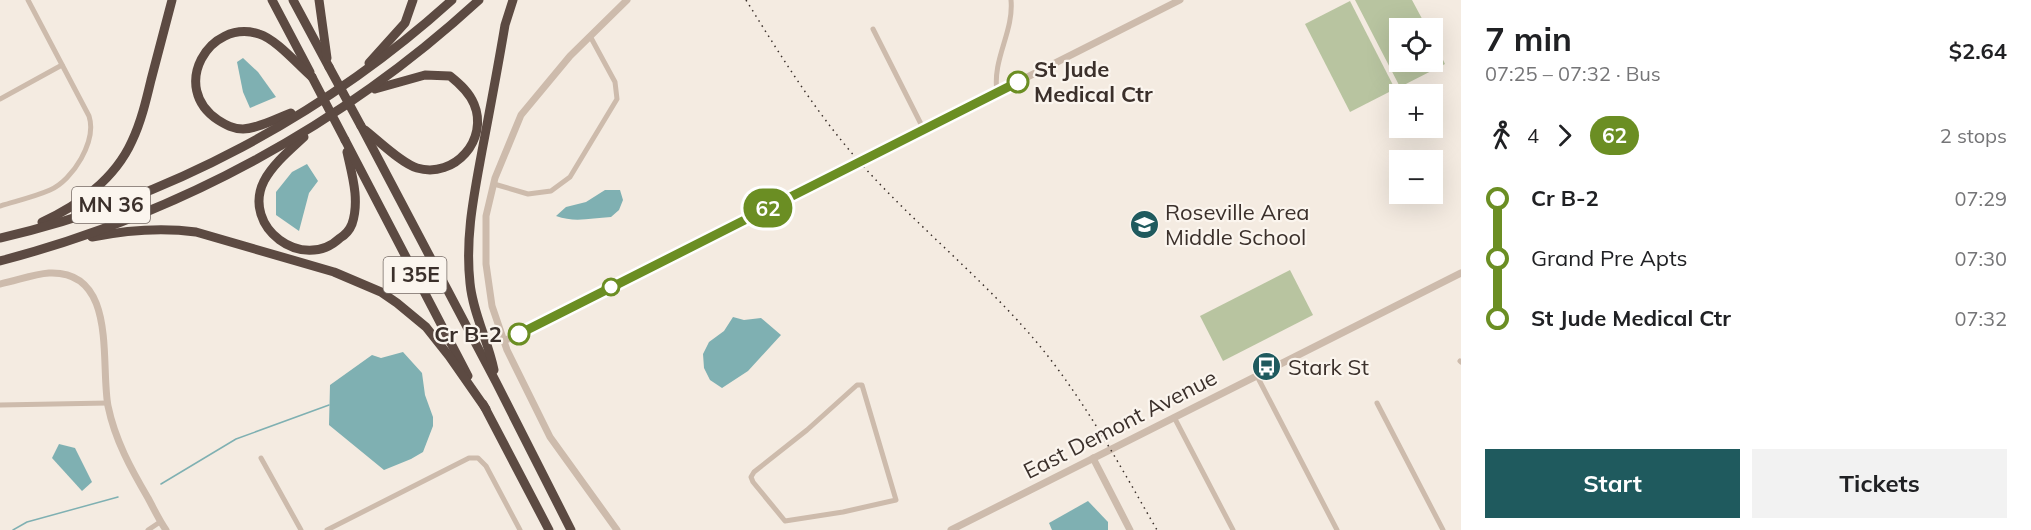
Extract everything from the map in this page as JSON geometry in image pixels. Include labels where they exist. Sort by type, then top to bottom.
[{"type":"highway","points":[[5,237],[56,216],[78,204],[117,164],[132,143],[141,119],[172,0]]},
{"type":"highway","name":"I 35E","points":[[272,0],[549,530]]},
{"type":"highway","name":"I 35E","points":[[294,0],[496,382],[571,530]]},
{"type":"highway","points":[[319,0],[328,64]]},
{"type":"highway","points":[[359,75],[405,23],[413,0]]},
{"type":"highway","name":"MN 36","points":[[5,237],[95,210],[176,178],[239,148],[359,75],[407,39],[452,0]]},
{"type":"highway","name":"MN 36","points":[[0,261],[115,223],[190,192],[245,165],[317,125],[367,92],[430,43],[479,0]]},
{"type":"highway","points":[[496,382],[491,356],[472,301],[468,265],[468,230],[505,25],[513,0]]},
{"type":"highway","points":[[311,75],[271,40],[259,34],[244,32],[222,38],[211,46],[198,64],[196,87],[201,103],[208,112],[230,128],[253,128],[313,105]]},
{"type":"highway","points":[[363,128],[404,161],[417,168],[432,169],[453,165],[463,157],[470,150],[478,129],[475,105],[469,94],[450,76],[425,75],[367,92]]},
{"type":"highway","points":[[317,125],[270,171],[263,182],[259,198],[260,213],[266,227],[282,242],[303,250],[319,250],[335,243],[351,226],[355,188],[345,140]]},
{"type":"highway","points":[[63,242],[137,229],[176,229],[218,237],[351,278],[397,303],[426,327],[486,409]]},
{"type":"street","points":[[0,206],[56,187],[81,158],[90,141],[92,123],[28,0]]},
{"type":"street","points":[[617,530],[549,437],[504,341],[492,306],[486,264],[486,216],[494,184],[521,115],[570,56],[627,0]]},
{"type":"street","points":[[997,92],[996,68],[1011,19],[1011,0]]},
{"type":"street","points":[[504,341],[1180,0]]},
{"type":"street","points":[[873,29],[924,130]]},
{"type":"street","points":[[494,184],[528,194],[551,191],[570,177],[617,99],[615,82],[590,36]]},
{"type":"street","points":[[0,99],[62,65]]},
{"type":"street","points":[[0,284],[50,273],[69,276],[84,285],[96,300],[102,318],[108,403],[114,429],[129,465],[166,530]]},
{"type":"street","name":"East Demont Avenue","points":[[951,530],[1461,273]]},
{"type":"street","points":[[1257,375],[1337,530]]},
{"type":"street","points":[[785,521],[843,512],[896,500],[862,385],[857,385],[807,430],[754,472],[751,477],[785,521],[786,530]]},
{"type":"street","points":[[0,405],[108,403]]},
{"type":"street","points":[[1377,403],[1443,530]]},
{"type":"street","points":[[1174,417],[1233,530]]},
{"type":"street","points":[[261,458],[301,530]]},
{"type":"street","points":[[327,530],[469,458],[482,460],[520,530]]},
{"type":"street","points":[[1093,458],[1130,530]]},
{"type":"street","points":[[148,530],[160,522]]},
{"type":"green space","points":[[1355,0],[1412,0],[1422,18],[1389,18],[1389,66]]},
{"type":"green space","points":[[1350,1],[1392,84],[1389,84],[1389,92],[1350,112],[1305,24]]},
{"type":"green space","points":[[1392,72],[1429,72],[1406,84],[1398,84]]},
{"type":"green space","points":[[1290,270],[1313,315],[1223,361],[1200,316]]},
{"type":"water","points":[[243,58],[258,72],[276,97],[250,108],[243,92],[237,62]]},
{"type":"water","points":[[307,164],[318,181],[309,193],[299,231],[276,215],[276,192],[292,172]]},
{"type":"water","points":[[605,190],[620,190],[623,200],[619,210],[611,217],[576,220],[556,216],[566,207],[586,202]]},
{"type":"water","points":[[733,317],[744,320],[761,318],[781,335],[748,371],[722,388],[710,380],[704,368],[703,354],[709,342],[724,331]]},
{"type":"water","points":[[403,352],[422,373],[425,395],[433,417],[433,426],[423,452],[384,470],[329,425],[330,385],[372,355],[381,358]]},
{"type":"water","points":[[59,444],[75,448],[92,482],[82,491],[52,458]]},
{"type":"water","points":[[1088,501],[1108,522],[1108,530],[1052,530],[1049,523]]},
{"type":"waterway","points":[[161,484],[236,439],[329,405]]},
{"type":"waterway","points":[[13,530],[27,522],[118,497]]},
{"type":"railway","points":[[746,0],[801,86],[847,148],[906,211],[1014,317],[1052,361],[1100,432],[1157,530]]},
{"type":"bus line","name":"62","points":[[519,334],[1018,82]]},
{"type":"place","name":"St Jude Medical Ctr","points":[[1018,82]]},
{"type":"place","name":"Roseville Area Middle School","points":[[1144,225]]},
{"type":"place","name":"Cr B-2","points":[[519,334]]},
{"type":"place","name":"Stark St","points":[[1267,367]]}]
